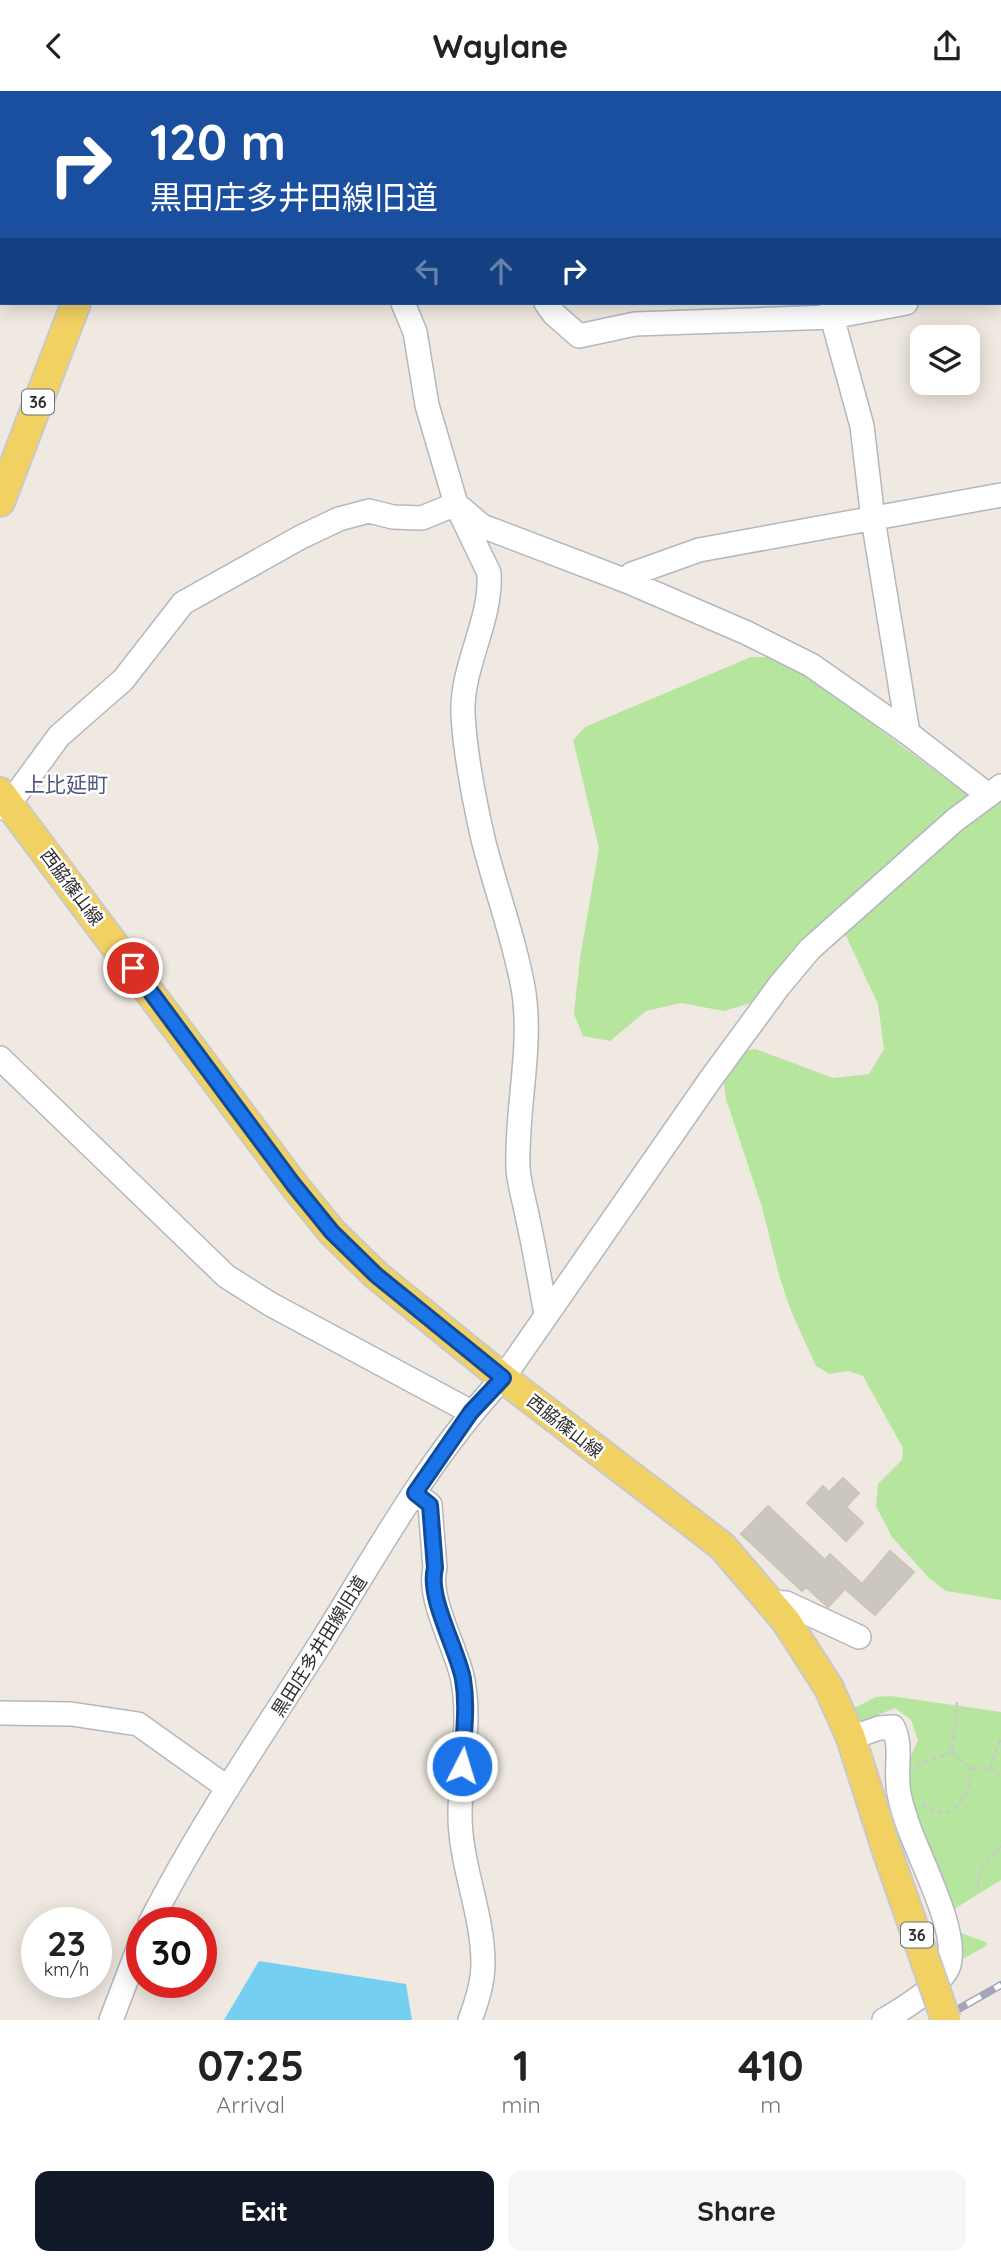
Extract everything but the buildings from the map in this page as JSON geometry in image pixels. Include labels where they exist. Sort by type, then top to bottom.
[{"type":"main road","name":"36","points":[[0,502],[75,305]]},
{"type":"main road","name":"西脇篠山線","points":[[3,801],[332,1232],[376,1275],[503,1378],[722,1546],[786,1621],[829,1688],[851,1738],[946,2020]]},
{"type":"street","points":[[404,305],[415,332],[427,405],[456,504],[489,573],[480,636],[465,692],[463,711],[467,755],[484,840],[511,931],[524,994],[527,1031],[519,1118],[518,1170],[546,1314]]},
{"type":"street","points":[[547,305],[579,336],[635,324],[885,305]]},
{"type":"street","points":[[832,310],[862,426],[873,519],[908,733]]},
{"type":"street","points":[[629,582],[632,574],[699,550],[1001,495]]},
{"type":"street","points":[[456,504],[482,526],[629,582],[747,633],[811,665],[995,791]]},
{"type":"street","points":[[3,801],[18,792],[59,736],[123,680],[183,603],[301,537],[339,519],[369,511],[393,517],[422,518],[456,504]]},
{"type":"street","name":"黒田庄多井田線旧道","points":[[158,1907],[228,1788],[415,1493],[471,1412],[503,1378],[710,1080],[779,986],[810,949],[955,820],[995,791]]},
{"type":"street","points":[[0,1058],[226,1276],[270,1304],[471,1412]]},
{"type":"street","points":[[415,1493],[430,1505],[435,1568],[433,1575],[442,1618],[462,1674],[467,1704],[460,1816],[463,1856],[480,1932],[483,1963],[481,1990],[470,2020]]},
{"type":"street","points":[[771,1602],[786,1604],[859,1637]]},
{"type":"street","points":[[0,1713],[71,1714],[138,1724],[228,1788]]},
{"type":"street","points":[[851,1738],[879,1728],[893,1727],[899,1739],[898,1789],[906,1819],[944,1917],[950,1942],[949,1965],[941,1979],[884,2020]]},
{"type":"street","points":[[113,2018],[126,1983]]},
{"type":"path","points":[[952,1752],[957,1702]]},
{"type":"path","points":[[990,1768],[1001,1737]]},
{"type":"path","points":[[952,1752],[970,1767],[990,1768],[1001,1777]]},
{"type":"path","points":[[910,1772],[929,1759],[952,1752]]},
{"type":"path","points":[[919,1800],[934,1812],[942,1813],[957,1807],[967,1795],[970,1767]]},
{"type":"path","points":[[978,1886],[981,1869],[1001,1846]]},
{"type":"green space","points":[[751,657],[775,657],[812,679],[984,807],[1001,798],[1001,1600],[946,1591],[929,1578],[892,1537],[876,1506],[878,1484],[902,1460],[903,1448],[863,1376],[848,1371],[830,1374],[816,1366],[791,1311],[762,1207],[726,1099],[723,1076],[740,1052],[755,1049],[833,1078],[869,1074],[884,1049],[878,1004],[846,936],[830,921],[803,940],[751,1003],[724,1011],[681,1003],[646,1011],[610,1041],[583,1036],[574,1014],[580,958],[599,848],[573,740],[585,727]]},
{"type":"green space","points":[[891,1696],[1001,1712],[1001,1880],[951,1911],[902,1776],[918,1740],[911,1720],[895,1708],[861,1722],[857,1721],[852,1709],[876,1697]]},
{"type":"green space","points":[[953,1930],[983,1941],[987,1943],[986,1946],[959,1961]]},
{"type":"water","points":[[259,1961],[406,1984],[412,2020],[224,2020]]},
{"type":"railway","points":[[939,2020],[1001,1985]]},
{"type":"district","name":"上比延町","points":[[66,784]]},
{"type":"route","points":[[133,968],[293,1184],[332,1232],[376,1275],[503,1378],[471,1412],[415,1493],[430,1505],[435,1568],[433,1575],[442,1618],[462,1674],[467,1722],[462,1766]]}]
